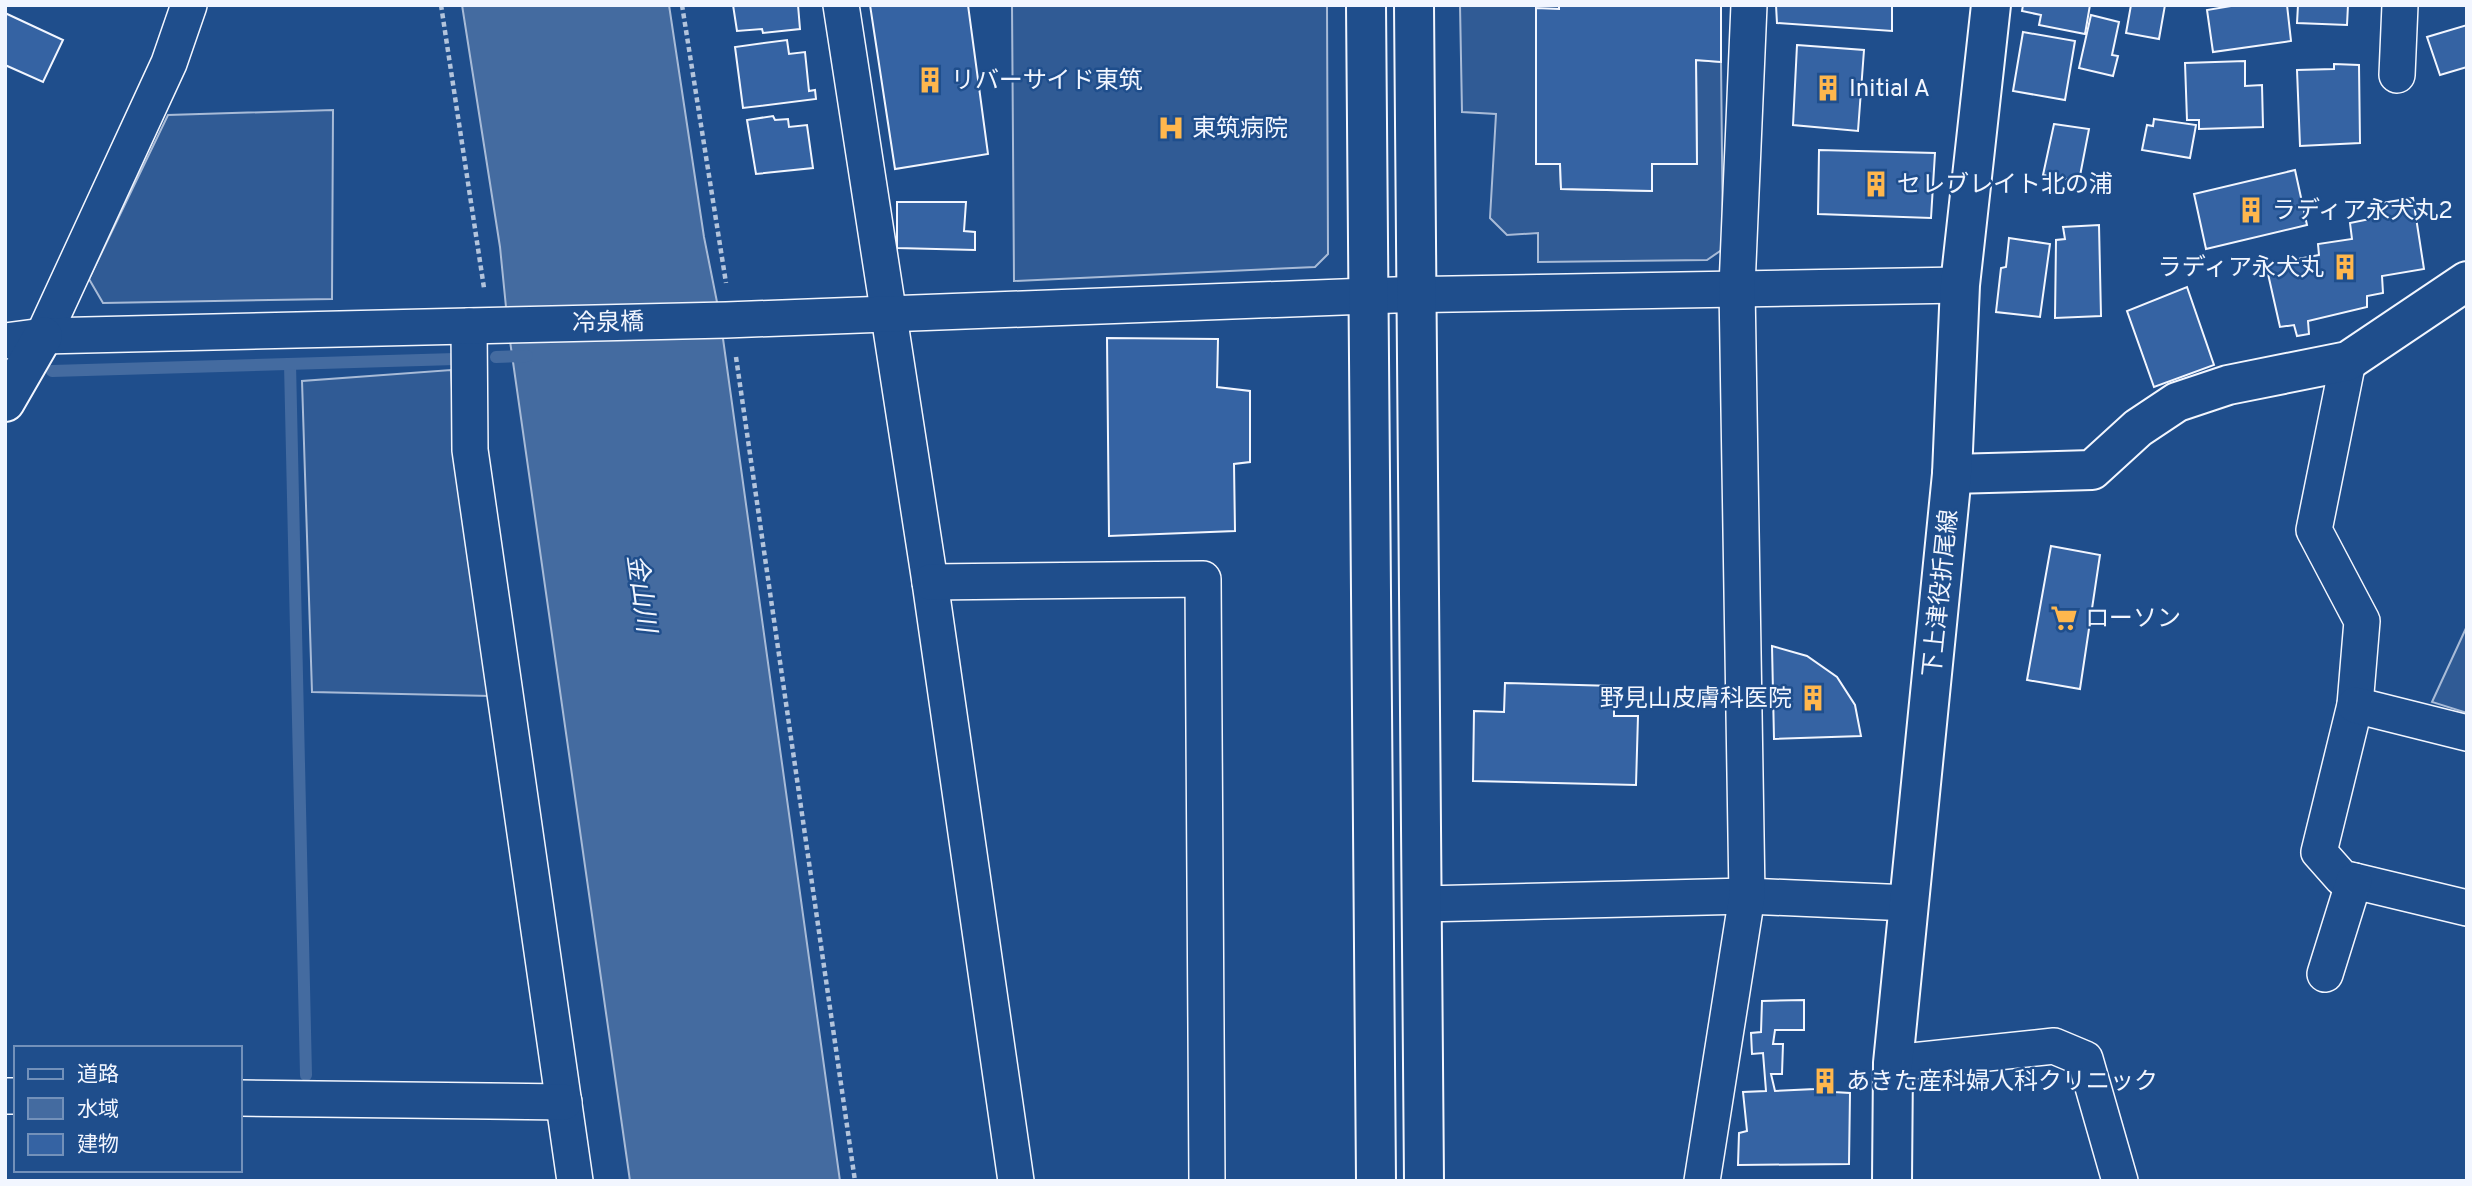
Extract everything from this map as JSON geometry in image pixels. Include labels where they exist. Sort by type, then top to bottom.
[{"type":"street","points":[[5,402],[43,336],[169,63],[189,5]]},
{"type":"street","points":[[841,5],[930,582],[1016,1181]]},
{"type":"street","points":[[1366,5],[1376,1181]]},
{"type":"street","points":[[1415,5],[1424,1181]]},
{"type":"street","points":[[1702,1181],[1747,897],[1738,287],[1749,5]]},
{"type":"street","name":"下上津役折尾線","points":[[1892,1181],[1893,1063],[1952,474],[1960,285],[1991,5]]},
{"type":"street","points":[[2397,75],[2400,5]]},
{"type":"street","points":[[1952,474],[2092,470],[2138,428],[2177,402],[2228,385],[2348,361],[2467,281]]},
{"type":"street","name":"冷泉橋","points":[[5,341],[43,336],[482,318],[729,318],[1418,295],[1960,285]]},
{"type":"street","points":[[482,318],[470,450],[575,1181]]},
{"type":"street","points":[[2348,361],[2314,530],[2362,621],[2355,705],[2319,852],[2342,877],[2467,908]]},
{"type":"street","points":[[930,582],[1203,579],[1207,1181]]},
{"type":"street","points":[[2355,705],[2467,733]]},
{"type":"street","points":[[2325,974],[2354,881]]},
{"type":"street","points":[[1422,904],[1747,897],[1909,903]]},
{"type":"street","points":[[1893,1063],[2054,1046],[2085,1059],[2120,1181]]},
{"type":"street","points":[[242,1098],[564,1102]]},
{"type":"path","points":[[441,5],[482,318]]},
{"type":"path","points":[[682,5],[855,1181]]},
{"type":"shaded area","name":"東筑病院","points":[[1012,5],[1327,5],[1328,254],[1315,267],[1014,281]]},
{"type":"shaded area","points":[[1460,5],[1559,5],[1559,9],[1536,9],[1536,163],[1560,164],[1561,189],[1652,191],[1652,164],[1697,164],[1696,60],[1721,62],[1723,249],[1707,260],[1538,262],[1538,233],[1507,235],[1490,218],[1496,114],[1462,112]]},
{"type":"shaded area","points":[[333,110],[332,299],[103,303],[89,279],[168,115]]},
{"type":"shaded area","points":[[451,370],[456,467],[491,696],[312,692],[302,381]]},
{"type":"shaded area","points":[[2467,626],[2467,713],[2432,702]]},
{"type":"water","name":"金山川","points":[[462,5],[669,5],[704,237],[720,317],[840,1181],[630,1181],[508,327],[500,247]]},
{"type":"building","points":[[733,5],[798,5],[800,29],[763,33],[762,29],[737,31]]},
{"type":"building","name":"リバーサイド東筑","points":[[870,5],[968,5],[988,154],[895,169]]},
{"type":"building","points":[[1559,5],[1721,5],[1721,62],[1696,60],[1697,164],[1652,164],[1652,191],[1561,189],[1560,164],[1536,164],[1536,8],[1559,9]]},
{"type":"building","points":[[1776,5],[1892,5],[1892,31],[1777,23]]},
{"type":"building","points":[[2023,5],[2090,5],[2085,34],[2039,25],[2041,15],[2022,11]]},
{"type":"building","points":[[2131,5],[2165,5],[2159,39],[2126,33]]},
{"type":"building","points":[[2237,5],[2287,5],[2291,41],[2213,52],[2207,10]]},
{"type":"building","points":[[2298,5],[2348,5],[2347,25],[2297,23]]},
{"type":"building","points":[[5,13],[63,40],[43,82],[5,65]]},
{"type":"building","points":[[2091,15],[2119,22],[2112,55],[2118,56],[2113,76],[2079,68]]},
{"type":"building","points":[[2467,25],[2467,67],[2440,75],[2427,37]]},
{"type":"building","points":[[2023,32],[2075,41],[2065,100],[2013,91]]},
{"type":"building","points":[[787,40],[789,54],[805,52],[809,91],[815,90],[816,99],[743,108],[735,47]]},
{"type":"building","name":"Initial A","points":[[1797,45],[1864,50],[1858,131],[1793,125]]},
{"type":"building","points":[[2245,61],[2245,86],[2262,85],[2263,127],[2199,129],[2199,120],[2187,120],[2185,63]]},
{"type":"building","points":[[2334,64],[2359,65],[2360,143],[2300,146],[2297,70],[2334,69]]},
{"type":"building","points":[[773,116],[775,120],[788,119],[789,127],[807,125],[813,168],[756,174],[747,120]]},
{"type":"building","points":[[2154,119],[2196,125],[2190,158],[2142,150],[2147,125],[2153,126]]},
{"type":"building","points":[[2054,124],[2089,129],[2079,181],[2043,175]]},
{"type":"building","name":"セレブレイト北の浦","points":[[1819,150],[1935,153],[1931,218],[1818,214]]},
{"type":"building","name":"ラディア永犬丸2","points":[[2295,170],[2307,225],[2206,249],[2194,194]]},
{"type":"building","name":"ラディア永犬丸","points":[[2413,198],[2424,269],[2382,276],[2383,293],[2367,296],[2367,307],[2308,321],[2309,334],[2297,336],[2294,325],[2280,327],[2266,265],[2319,255],[2318,244],[2352,239],[2350,223],[2375,218],[2375,204]]},
{"type":"building","points":[[897,202],[966,202],[964,231],[975,232],[975,250],[897,248]]},
{"type":"building","points":[[2099,225],[2101,316],[2055,318],[2056,240],[2065,239],[2063,227]]},
{"type":"building","points":[[2009,238],[2050,244],[2040,317],[1996,312],[2001,268],[2006,267]]},
{"type":"building","points":[[2187,287],[2214,365],[2154,387],[2127,311]]},
{"type":"building","points":[[1107,338],[1218,339],[1217,387],[1250,391],[1250,462],[1234,464],[1235,531],[1109,536]]},
{"type":"building","name":"ローソン","points":[[2051,546],[2100,555],[2080,689],[2027,680]]},
{"type":"building","name":"野見山皮膚科医院","points":[[1772,646],[1807,656],[1837,677],[1855,705],[1861,736],[1774,739]]},
{"type":"building","points":[[1505,683],[1614,686],[1614,716],[1638,716],[1636,785],[1473,781],[1474,711],[1504,712]]},
{"type":"building","name":"あきた産科婦人科クリニック","points":[[1804,1000],[1804,1030],[1775,1030],[1773,1044],[1783,1044],[1782,1074],[1771,1074],[1775,1091],[1815,1089],[1817,1069],[1835,1071],[1834,1092],[1850,1093],[1849,1164],[1738,1165],[1739,1133],[1747,1131],[1743,1092],[1766,1091],[1763,1053],[1752,1054],[1751,1033],[1761,1032],[1762,1001]]},
{"type":"waterway","points":[[496,357],[527,356]]},
{"type":"waterway","points":[[52,371],[455,359]]},
{"type":"waterway","points":[[290,364],[306,1075]]},
{"type":"place","name":"リバーサイド東筑","points":[[930,80]]},
{"type":"place","name":"Initial A","points":[[1828,88]]},
{"type":"place","name":"東筑病院","points":[[1171,128]]},
{"type":"place","name":"セレブレイト北の浦","points":[[1876,184]]},
{"type":"place","name":"ラディア永犬丸2","points":[[2251,210]]},
{"type":"place","name":"ラディア永犬丸","points":[[2345,267]]},
{"type":"place","name":"ローソン","points":[[2064,618]]},
{"type":"place","name":"野見山皮膚科医院","points":[[1813,698]]},
{"type":"place","name":"あきた産科婦人科クリニック","points":[[1825,1081]]}]
